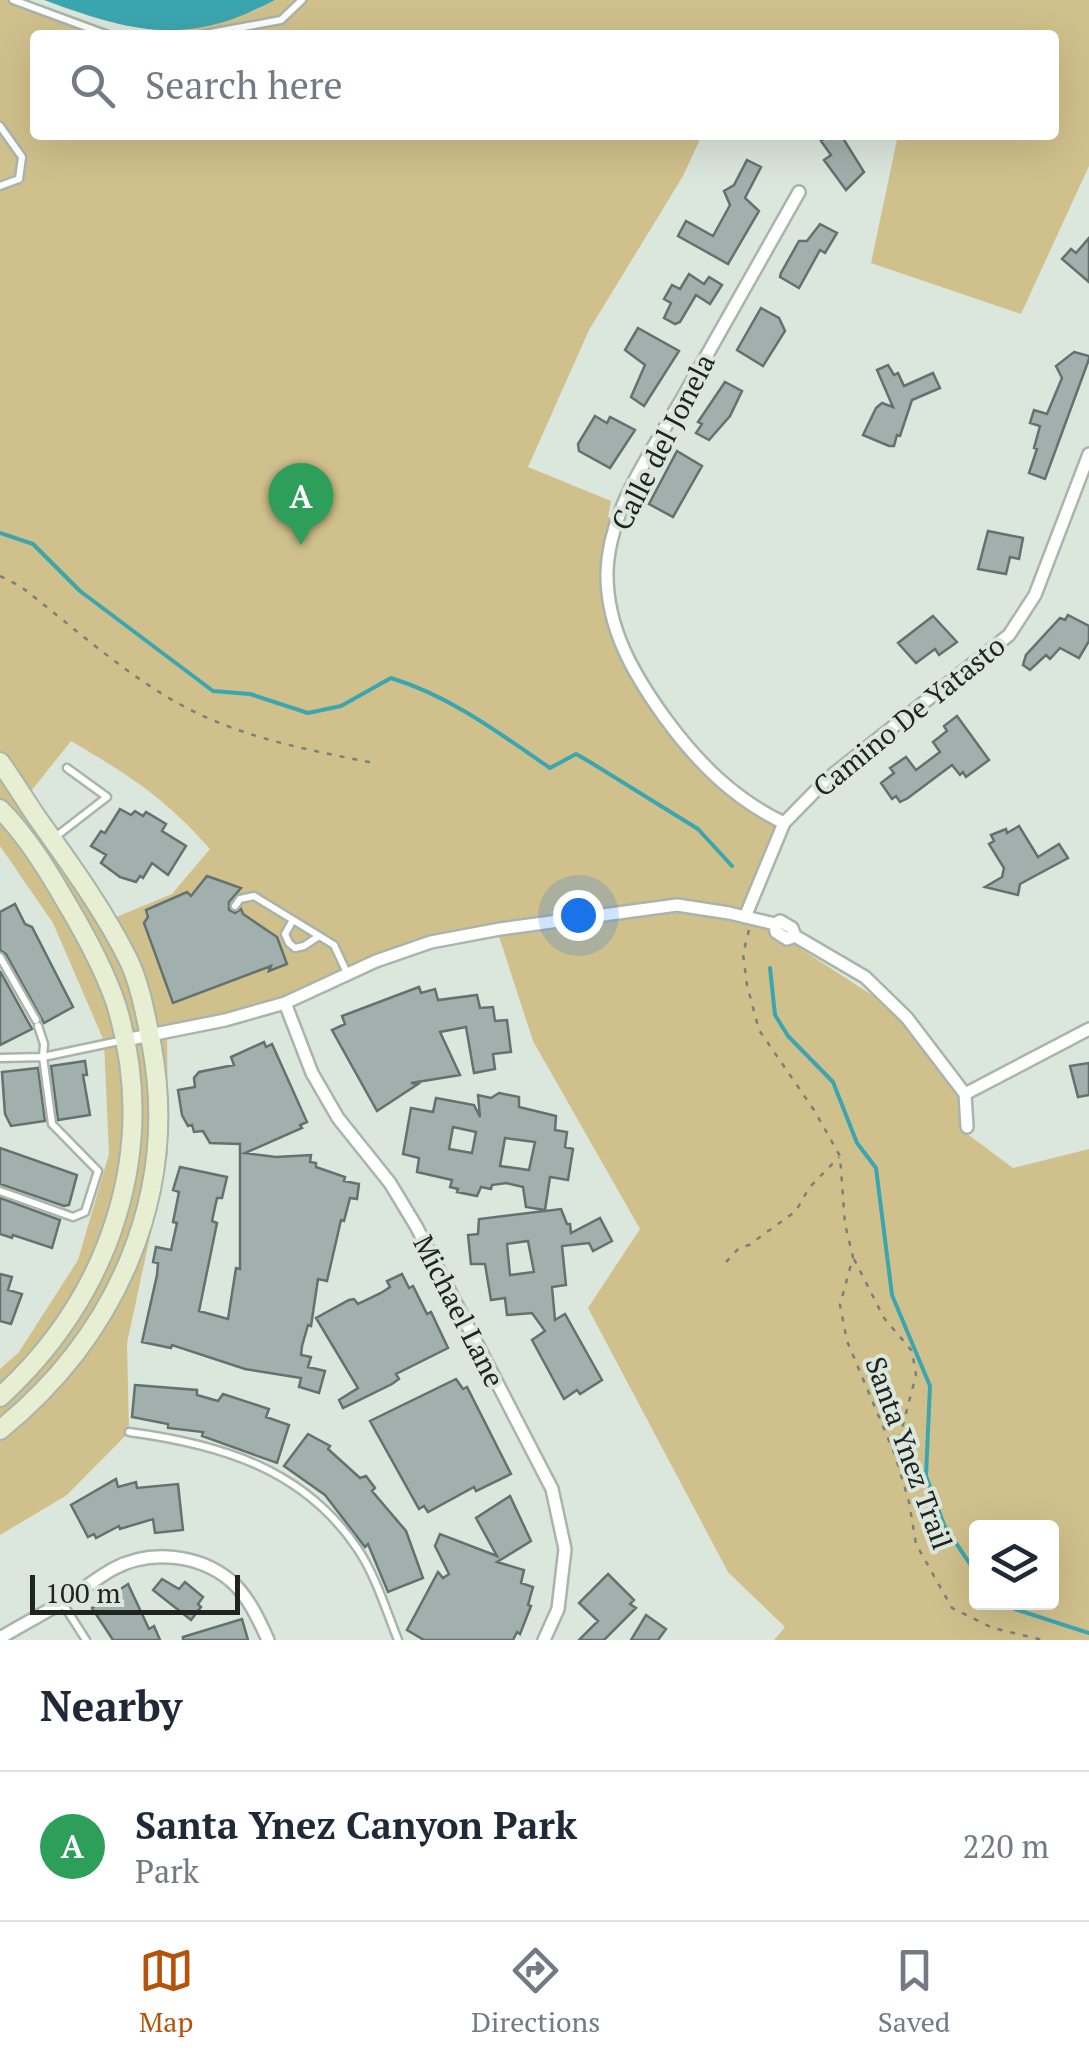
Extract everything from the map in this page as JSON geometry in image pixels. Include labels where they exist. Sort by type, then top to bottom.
[{"type":"street","name":"Calle del Jonela","points":[[784,823],[720,782],[643,688],[618,640],[607,576],[609,549],[631,492],[799,192]]},
{"type":"street","name":"Camino De Yatasto","points":[[745,917],[784,823],[826,780],[1009,635],[1034,594],[1089,454]]},
{"type":"street","points":[[0,1430],[60,1374],[83,1346],[103,1316],[134,1253],[152,1192],[158,1100],[149,1033],[129,961],[64,852],[3,773]]},
{"type":"street","points":[[0,809],[37,855],[87,936],[115,1002],[126,1040],[131,1121],[117,1216],[103,1258],[57,1338],[0,1398]]},
{"type":"street","points":[[126,1040],[285,1003],[431,942],[583,916],[677,905],[775,924],[780,921],[792,928],[795,936],[848,965],[881,991],[965,1094],[968,1127]]},
{"type":"street","name":"Michael Lane","points":[[285,1003],[312,1073],[338,1118],[390,1183],[416,1226],[552,1489],[564,1548],[558,1609],[544,1640]]},
{"type":"street","points":[[965,1094],[1089,1029]]},
{"type":"street","points":[[0,1638],[115,1568],[144,1558],[186,1558],[231,1581],[252,1608],[268,1640]]},
{"type":"lane","points":[[13,0],[94,30]]},
{"type":"lane","points":[[227,30],[280,20],[302,0]]},
{"type":"lane","points":[[0,126],[22,157],[19,179],[0,186]]},
{"type":"lane","points":[[53,838],[107,797],[67,768]]},
{"type":"lane","points":[[235,906],[240,899],[254,896],[334,945],[348,974]]},
{"type":"lane","points":[[293,920],[285,934],[295,948],[319,936]]},
{"type":"lane","points":[[0,957],[37,1023],[44,1044],[52,1124],[98,1171],[85,1212],[72,1217],[0,1192]]},
{"type":"lane","points":[[0,1058],[43,1057],[126,1040]]},
{"type":"lane","points":[[129,1432],[204,1446],[274,1473],[309,1492],[329,1510],[359,1550],[398,1640]]},
{"type":"lane","points":[[62,1603],[86,1640]]},
{"type":"path","points":[[0,576],[20,586],[141,678],[208,718],[293,748],[374,762]]},
{"type":"path","name":"Santa Ynez Trail","points":[[747,939],[747,985],[759,1030],[814,1110],[840,1156],[845,1224],[853,1257],[840,1306],[847,1340],[895,1455],[910,1502],[916,1544],[952,1608],[993,1628],[1042,1640]]},
{"type":"path","points":[[726,1262],[739,1248],[796,1211],[809,1188],[840,1156]]},
{"type":"path","points":[[853,1257],[884,1318],[912,1351],[916,1374],[895,1455]]},
{"type":"path","points":[[1008,1632],[1009,1640]]},
{"type":"shaded area","points":[[0,0],[17,0],[91,30],[30,30],[30,140],[700,140],[683,176],[589,330],[528,467],[611,501],[608,517],[617,521],[610,574],[613,604],[635,663],[671,720],[714,770],[741,795],[789,821],[752,917],[907,1018],[962,1096],[962,1130],[1013,1168],[1089,1149],[1089,1640],[774,1640],[785,1627],[728,1572],[588,1308],[640,1229],[533,1041],[496,927],[370,957],[283,998],[167,1027],[168,1153],[127,1343],[129,1432],[67,1495],[0,1535],[0,1369],[19,1352],[78,1260],[109,1154],[104,1041],[53,923],[0,846]],"holes":[[[71,741],[145,788],[210,849],[172,894],[109,920],[28,795]]]},
{"type":"shaded area","points":[[275,0],[1089,0],[1089,166],[1021,314],[871,263],[897,140],[1059,140],[1059,30],[180,30],[254,11]]},
{"type":"water","points":[[44,0],[275,0],[214,24],[160,30],[106,21]]},
{"type":"building","points":[[844,140],[864,172],[846,190],[824,160],[831,155],[821,141]]},
{"type":"building","points":[[747,160],[761,167],[745,198],[759,211],[728,264],[678,236],[686,221],[713,236],[730,205],[724,191],[734,185]]},
{"type":"building","points":[[820,224],[837,233],[825,253],[820,250],[799,288],[780,277],[781,273],[799,241],[807,241]]},
{"type":"building","points":[[1089,238],[1089,282],[1062,259],[1071,249],[1076,253]]},
{"type":"building","points":[[689,274],[704,284],[709,277],[722,285],[710,304],[696,295],[675,324],[664,318],[671,303],[664,299],[672,285],[680,289]]},
{"type":"building","points":[[761,308],[779,318],[785,331],[763,366],[737,350]]},
{"type":"building","points":[[638,328],[679,351],[644,406],[631,397],[645,365],[625,350]]},
{"type":"building","points":[[1074,352],[1089,359],[1045,479],[1029,473],[1040,426],[1030,423],[1034,410],[1047,414],[1062,378],[1056,366]]},
{"type":"building","points":[[888,365],[894,375],[898,373],[904,386],[933,373],[940,388],[912,400],[894,446],[863,435],[876,408],[882,403],[893,407],[877,370]]},
{"type":"building","points":[[725,382],[742,391],[730,416],[709,440],[696,433],[702,424],[698,422]]},
{"type":"building","points":[[595,416],[607,423],[610,417],[635,430],[610,468],[579,451],[578,444]]},
{"type":"building","points":[[677,451],[702,466],[673,517],[649,504]]},
{"type":"building","points":[[988,531],[1023,538],[1019,559],[1010,557],[1006,574],[978,569]]},
{"type":"building","points":[[1068,615],[1089,626],[1089,641],[1079,658],[1060,648],[1030,670],[1023,665],[1026,655],[1060,618],[1065,620]]},
{"type":"building","points":[[933,616],[957,642],[939,655],[935,649],[916,663],[898,643]]},
{"type":"building","points":[[957,716],[989,760],[966,777],[952,765],[908,798],[900,802],[896,796],[892,799],[881,783],[894,773],[890,768],[906,757],[916,770],[940,752],[933,742]]},
{"type":"building","points":[[120,809],[131,815],[135,811],[143,816],[146,812],[166,824],[162,831],[186,846],[168,875],[152,863],[136,882],[120,877],[101,863],[106,855],[91,846]]},
{"type":"building","points":[[1019,826],[1038,857],[1059,844],[1068,858],[1020,884],[1018,895],[985,887],[1002,877],[1004,868],[989,844],[994,841],[991,835]]},
{"type":"building","points":[[207,876],[241,888],[229,902],[229,910],[235,913],[241,909],[277,937],[287,964],[269,971],[271,966],[173,1003],[144,923],[148,917],[146,910],[187,892],[191,896]]},
{"type":"building","points":[[15,904],[25,924],[32,927],[73,1007],[44,1023],[6,954],[0,950],[0,912]]},
{"type":"building","points":[[0,971],[32,1029],[0,1045]]},
{"type":"building","points":[[419,987],[421,993],[435,989],[438,1000],[477,995],[480,1008],[493,1007],[495,1021],[507,1020],[511,1052],[493,1054],[495,1069],[474,1073],[466,1027],[440,1032],[460,1075],[411,1083],[418,1084],[377,1111],[332,1030],[345,1024],[342,1016]]},
{"type":"building","points":[[264,1042],[266,1047],[272,1044],[307,1122],[300,1125],[302,1128],[245,1153],[276,1157],[311,1155],[310,1162],[316,1163],[316,1167],[359,1184],[357,1199],[350,1198],[344,1221],[341,1220],[327,1281],[318,1279],[311,1326],[308,1325],[302,1346],[301,1355],[311,1357],[308,1367],[325,1371],[319,1393],[299,1387],[301,1378],[245,1369],[172,1345],[171,1348],[142,1342],[157,1275],[158,1263],[153,1262],[156,1247],[171,1250],[177,1223],[173,1222],[179,1192],[173,1190],[180,1167],[227,1177],[212,1221],[217,1223],[199,1311],[228,1319],[236,1268],[240,1269],[240,1144],[210,1143],[203,1131],[194,1132],[182,1115],[178,1090],[195,1087],[194,1078],[199,1072],[234,1065],[231,1057]]},
{"type":"building","points":[[85,1061],[87,1075],[83,1075],[90,1115],[58,1120],[51,1066]]},
{"type":"building","points":[[1089,1063],[1089,1095],[1078,1097],[1070,1066]]},
{"type":"building","points":[[38,1068],[45,1121],[11,1126],[5,1114],[2,1072]]},
{"type":"building","points":[[499,1093],[519,1097],[519,1107],[556,1116],[555,1130],[567,1132],[565,1147],[573,1149],[568,1180],[550,1177],[545,1210],[526,1207],[523,1187],[506,1183],[492,1185],[491,1189],[481,1187],[477,1196],[457,1192],[458,1189],[450,1187],[452,1180],[417,1172],[419,1158],[403,1154],[411,1108],[433,1112],[436,1098],[474,1105],[480,1117],[478,1095],[491,1098]],"holes":[[[453,1127],[476,1132],[472,1153],[449,1149]],[[505,1138],[535,1142],[529,1170],[500,1166]]]},
{"type":"building","points":[[0,1148],[77,1175],[69,1205],[0,1184]]},
{"type":"building","points":[[0,1198],[60,1220],[52,1248],[0,1234]]},
{"type":"building","points":[[561,1209],[571,1233],[600,1218],[612,1241],[593,1251],[589,1243],[562,1246],[566,1285],[552,1287],[555,1320],[565,1314],[602,1380],[564,1399],[532,1340],[545,1331],[532,1313],[507,1315],[505,1298],[491,1300],[485,1264],[471,1264],[468,1235],[478,1234],[479,1219]],"holes":[[[528,1241],[534,1272],[510,1275],[507,1244]]]},
{"type":"building","points":[[0,1274],[12,1277],[8,1290],[22,1294],[11,1324],[0,1321]]},
{"type":"building","points":[[402,1274],[427,1314],[431,1312],[448,1348],[396,1374],[399,1379],[392,1384],[343,1408],[339,1400],[358,1388],[316,1318],[349,1300],[358,1304],[381,1293],[390,1287],[387,1281]]},
{"type":"building","points":[[456,1379],[463,1389],[467,1387],[511,1474],[476,1491],[474,1487],[428,1512],[424,1506],[419,1509],[370,1421]]},
{"type":"building","points":[[135,1385],[197,1390],[197,1395],[218,1401],[223,1394],[269,1409],[266,1417],[289,1425],[277,1463],[202,1436],[203,1432],[168,1428],[168,1424],[132,1417]]},
{"type":"building","points":[[308,1434],[330,1446],[328,1449],[360,1478],[366,1476],[375,1488],[372,1491],[406,1531],[423,1578],[388,1592],[368,1544],[365,1547],[325,1495],[284,1466]]},
{"type":"building","points":[[116,1479],[118,1487],[136,1482],[137,1488],[178,1484],[183,1530],[155,1533],[153,1519],[120,1529],[119,1526],[96,1538],[94,1534],[88,1537],[71,1505]]},
{"type":"building","points":[[510,1496],[531,1541],[497,1562],[524,1570],[521,1583],[533,1587],[528,1605],[531,1606],[520,1634],[517,1632],[513,1640],[424,1640],[407,1630],[438,1572],[443,1578],[449,1574],[435,1546],[440,1534],[497,1556],[476,1518]]},
{"type":"building","points":[[608,1574],[634,1600],[630,1604],[636,1608],[604,1640],[579,1640],[598,1621],[579,1603]]},
{"type":"building","points":[[162,1579],[179,1589],[185,1582],[203,1597],[191,1620],[153,1590]]},
{"type":"building","points":[[128,1584],[149,1629],[154,1626],[160,1640],[113,1640],[92,1608]]},
{"type":"building","points":[[646,1615],[666,1629],[658,1640],[631,1640]]},
{"type":"building","points":[[242,1619],[248,1640],[183,1640],[183,1637]]},
{"type":"waterway","points":[[0,533],[33,544],[80,591],[213,691],[250,694],[308,713],[341,706],[391,678],[454,705],[550,768],[576,754],[698,829],[732,866]]},
{"type":"waterway","points":[[770,968],[775,1015],[788,1036],[833,1082],[857,1143],[876,1168],[892,1295],[930,1386],[926,1476],[944,1525],[969,1562]]},
{"type":"waterway","points":[[1018,1610],[1089,1633]]},
{"type":"place","name":"Santa Ynez Canyon Park","points":[[301,545]]}]
